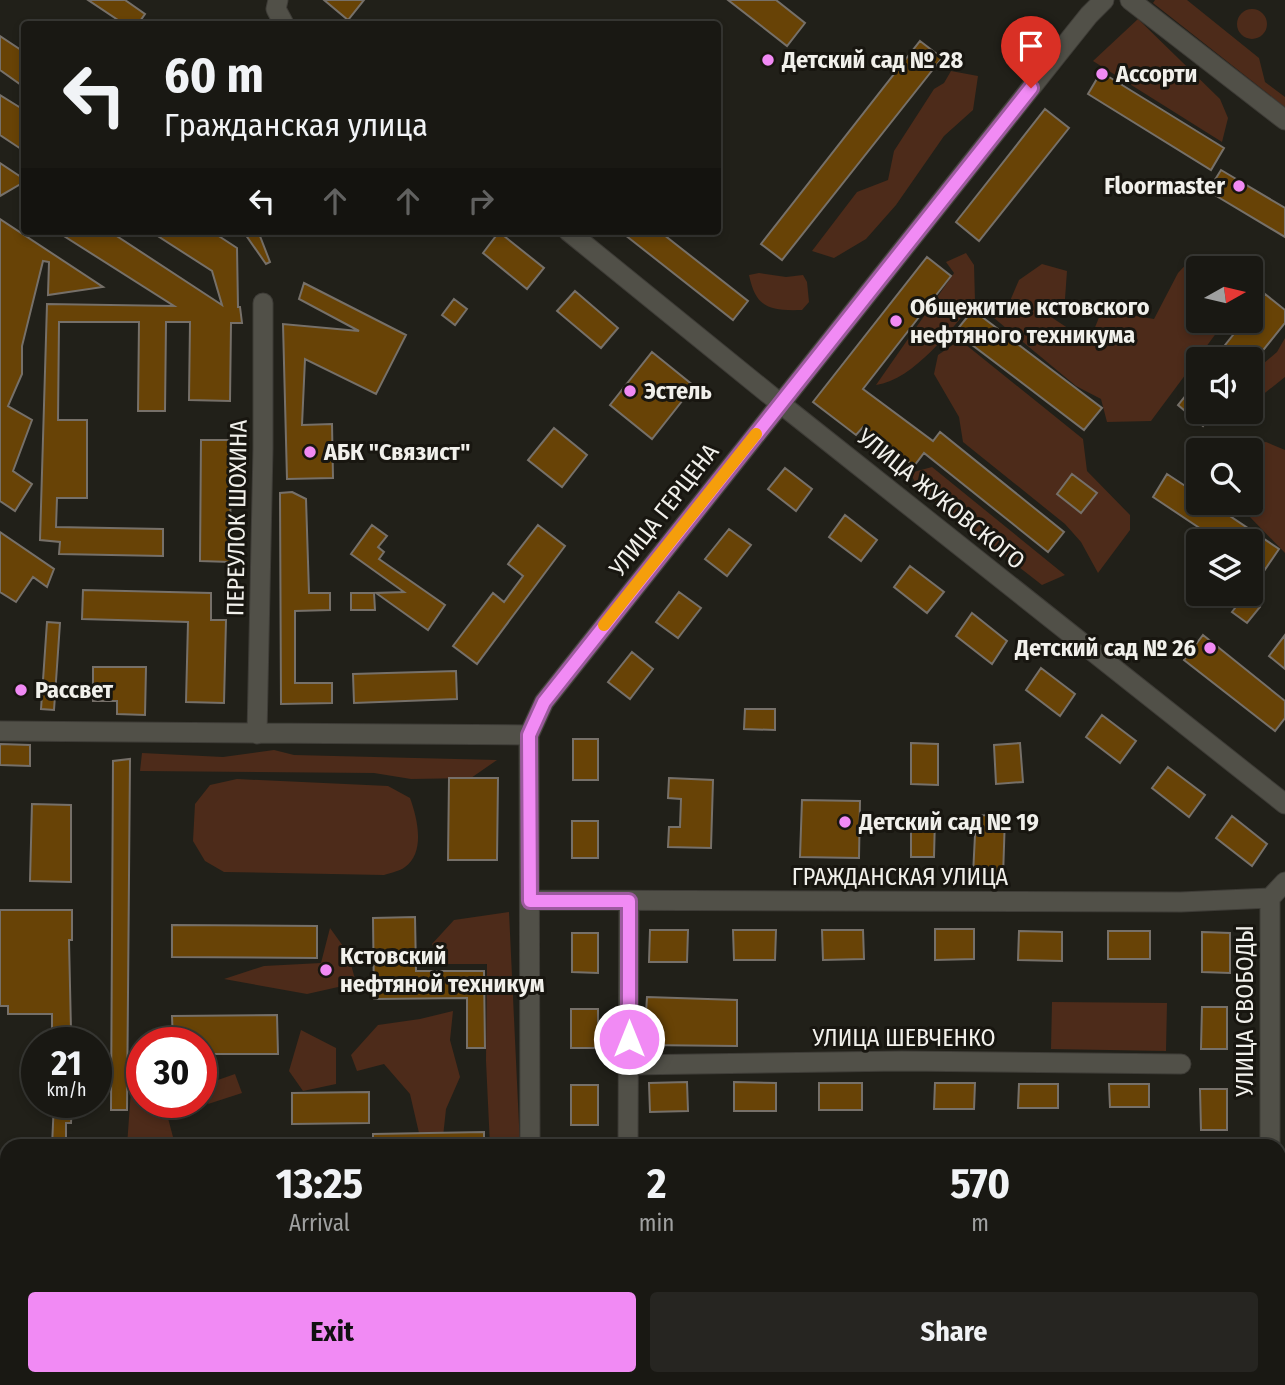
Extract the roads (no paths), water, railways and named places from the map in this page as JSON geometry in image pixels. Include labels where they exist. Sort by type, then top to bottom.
[{"type":"street","points":[[278,0],[276,9],[282,21]]},
{"type":"street","name":"УЛИЦА ГЕРЦЕНА","points":[[530,1139],[529,735],[544,702],[720,477],[782,404],[1073,35],[1104,0]]},
{"type":"street","points":[[1130,0],[1285,120]]},
{"type":"street","name":"УЛИЦА ЖУКОВСКОГО","points":[[573,235],[1285,804]]},
{"type":"street","name":"ПЕРЕУЛОК ШОХИНА","points":[[257,734],[263,303]]},
{"type":"street","points":[[0,731],[529,735]]},
{"type":"street","name":"УЛИЦА СВОБОДЫ","points":[[1270,1139],[1270,898],[1285,882]]},
{"type":"street","name":"ГРАЖДАНСКАЯ УЛИЦА","points":[[530,901],[1181,902],[1270,898]]},
{"type":"street","points":[[628,1139],[629,901]]},
{"type":"street","name":"УЛИЦА ШЕВЧЕНКО","points":[[629,1065],[902,1061],[1181,1064]]},
{"type":"place","name":"Детский сад № 28","points":[[768,60]]},
{"type":"place","name":"Ассорти","points":[[1102,74]]},
{"type":"place","name":"Floormaster","points":[[1239,186]]},
{"type":"place","name":"Общежитие кстовского нефтяного техникума","points":[[896,321]]},
{"type":"place","name":"Эстель","points":[[630,391]]},
{"type":"place","name":"АБК \"Связист\"","points":[[310,452]]},
{"type":"place","name":"Детский сад № 26","points":[[1210,648]]},
{"type":"place","name":"Рассвет","points":[[21,690]]},
{"type":"place","name":"Детский сад № 19","points":[[845,822]]},
{"type":"place","name":"Кстовский нефтяной техникум","points":[[326,970]]}]
